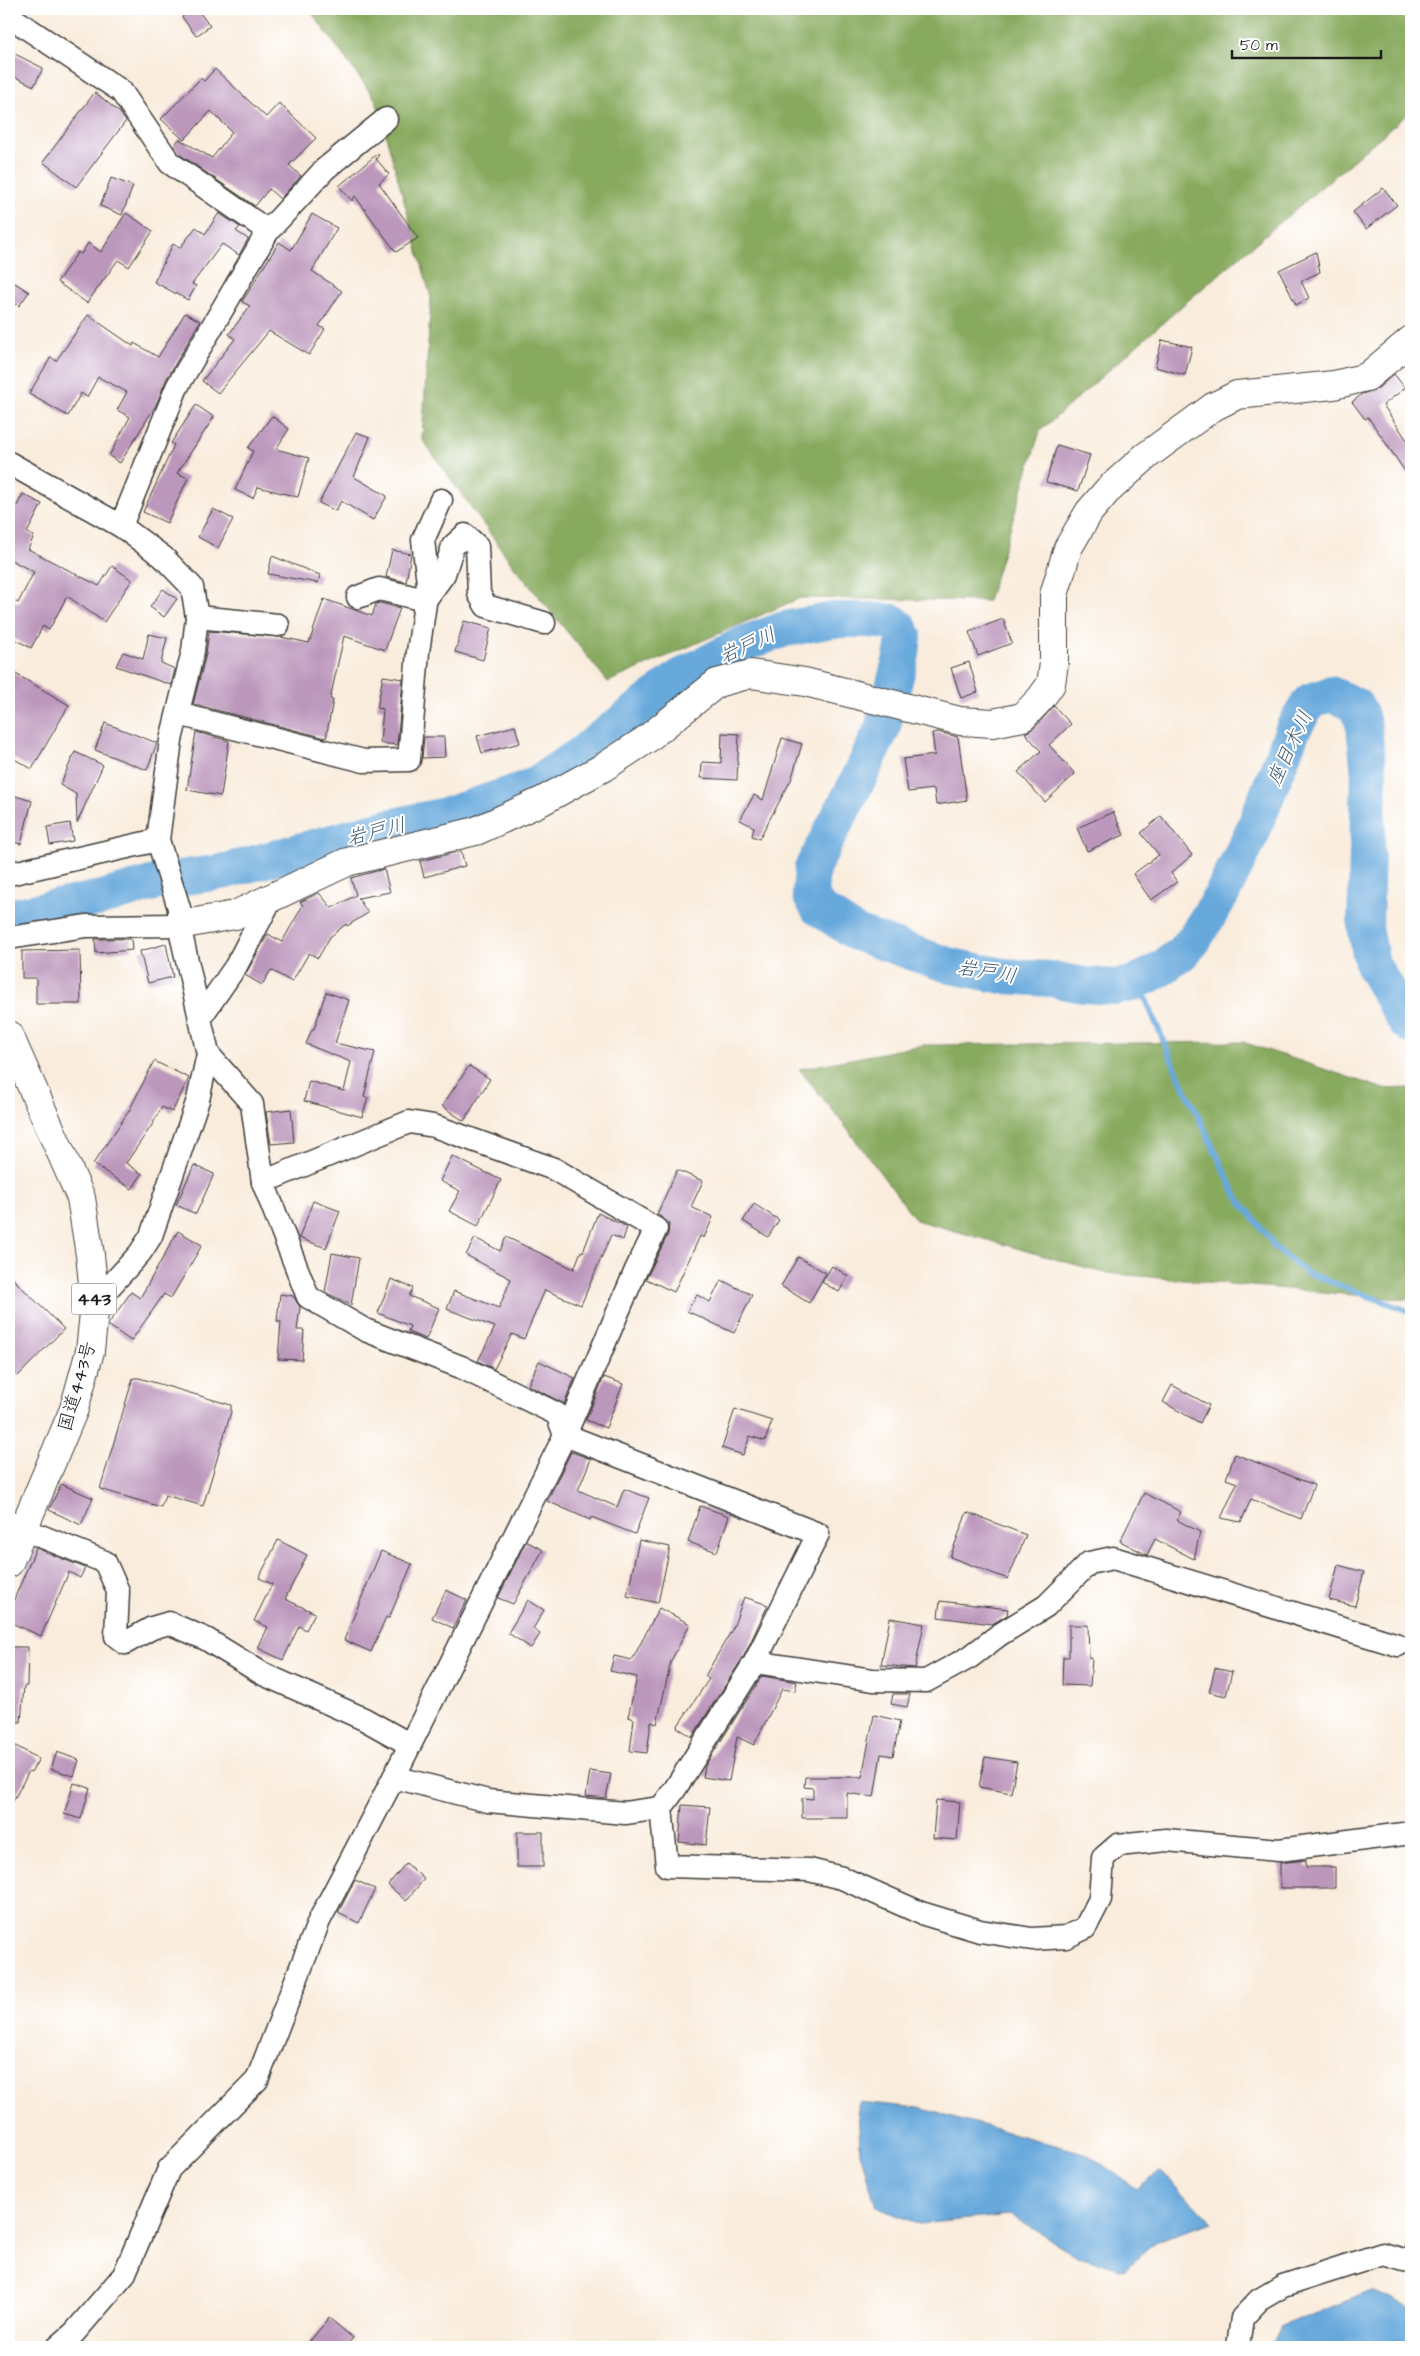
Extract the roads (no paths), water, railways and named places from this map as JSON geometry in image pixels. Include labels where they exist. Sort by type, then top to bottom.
[{"type":"main road","points":[[179,917],[235,916],[347,862],[476,831],[542,801],[604,767],[648,739],[718,683],[751,674],[805,682],[960,721],[993,723],[1023,716],[1041,698],[1051,684],[1054,663],[1054,595],[1068,548],[1089,512],[1107,491],[1146,456],[1213,408],[1237,395],[1334,385],[1367,377],[1411,340]]},
{"type":"main road","name":"国道443号","points":[[9,1035],[81,1198],[95,1303],[90,1351],[74,1408],[16,1525],[9,1563]]},
{"type":"street","points":[[9,16],[121,91],[170,163],[268,231]]},
{"type":"street","points":[[122,526],[177,387],[268,231],[325,169],[386,119]]},
{"type":"street","points":[[9,463],[122,526],[163,557],[192,587],[197,617],[193,651],[171,740],[158,840],[179,917],[208,1054],[198,1100],[151,1236],[140,1253],[95,1303]]},
{"type":"street","points":[[178,714],[364,761],[409,760],[418,652],[428,583],[423,540],[441,500]]},
{"type":"street","points":[[425,600],[444,574],[453,546],[465,535],[477,546],[480,594],[486,606],[544,623]]},
{"type":"street","points":[[358,597],[379,589],[425,600]]},
{"type":"street","points":[[197,617],[278,625]]},
{"type":"street","points":[[9,874],[158,840]]},
{"type":"street","points":[[200,1018],[236,966],[271,899]]},
{"type":"street","points":[[9,938],[86,926],[179,917]]},
{"type":"street","points":[[208,1054],[252,1104],[263,1182],[308,1297],[365,1330],[460,1367],[557,1414],[565,1435],[818,1534],[755,1662],[676,1790],[661,1808],[625,1813],[488,1801],[394,1777]]},
{"type":"street","points":[[58,2347],[74,2332],[124,2275],[169,2170],[257,2080],[319,1921],[394,1777],[565,1435],[636,1270],[656,1229],[554,1169],[434,1126],[409,1122],[263,1182]]},
{"type":"street","points":[[16,1525],[106,1562],[118,1591],[116,1636],[126,1643],[152,1628],[169,1622],[206,1639],[263,1674],[364,1719],[410,1744]]},
{"type":"street","points":[[755,1662],[873,1680],[926,1681],[970,1657],[999,1635],[1046,1606],[1089,1563],[1113,1558],[1398,1645]]},
{"type":"street","points":[[661,1808],[667,1866],[808,1870],[842,1878],[921,1913],[980,1931],[1032,1938],[1066,1937],[1085,1928],[1100,1898],[1103,1858],[1118,1845],[1166,1840],[1279,1850],[1411,1833]]},
{"type":"street","points":[[1238,2347],[1242,2318],[1259,2300],[1283,2286],[1383,2254],[1411,2262]]},
{"type":"water","points":[[858,2102],[919,2108],[1088,2154],[1136,2189],[1160,2171],[1213,2222],[1158,2240],[1124,2270],[1079,2257],[1011,2215],[919,2224],[876,2207],[860,2152]]},
{"type":"water","points":[[1372,2291],[1411,2307],[1411,2347],[1271,2347],[1281,2326]]},
{"type":"waterway","name":"岩戸川","points":[[9,917],[101,898],[165,880],[222,872],[383,828],[450,814],[510,794],[534,785],[578,756],[680,677],[743,644],[785,629],[833,620],[868,620],[893,622],[900,628],[904,636],[902,654],[882,729],[812,868],[810,895],[818,908],[856,933],[951,966],[1003,976],[1051,979],[1084,985],[1115,987],[1132,984],[1158,971],[1181,954],[1193,941],[1222,894],[1252,833],[1294,727],[1310,701],[1331,694],[1355,705],[1360,713],[1364,727],[1369,774],[1365,927],[1372,964],[1405,1021],[1411,1026]]},
{"type":"waterway","points":[[1138,981],[1176,1070],[1237,1197],[1271,1240],[1273,1246],[1307,1273],[1411,1312]]},
{"type":"water label","name":"座目木川","points":[[1289,748]]}]
